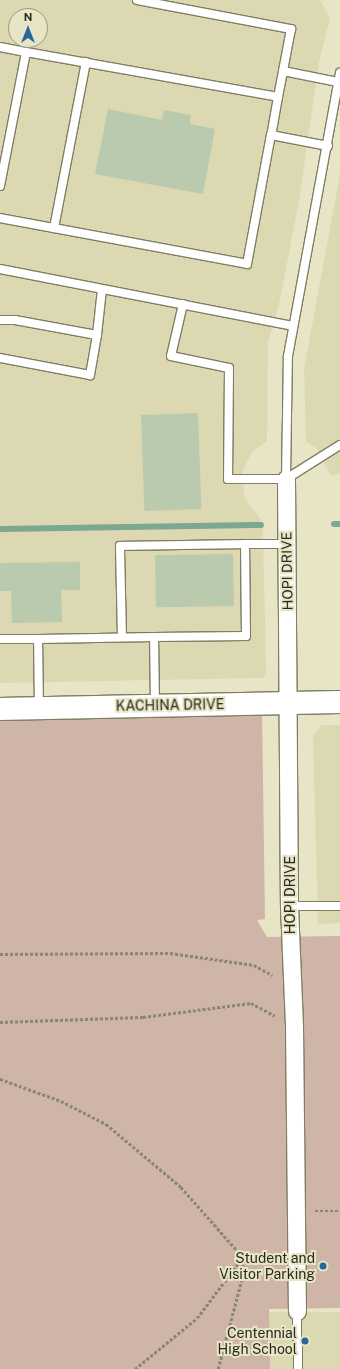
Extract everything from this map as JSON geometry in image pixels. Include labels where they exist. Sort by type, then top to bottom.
[{"type":"street","name":"HOPI DRIVE","points":[[286,479],[290,703],[291,984],[294,1027],[297,1311]]},
{"type":"street","name":"KACHINA DRIVE","points":[[0,709],[340,702]]},
{"type":"lane","points":[[0,218],[247,264],[291,29],[137,0]]},
{"type":"lane","points":[[0,47],[278,97]]},
{"type":"lane","points":[[0,186],[26,52]]},
{"type":"lane","points":[[54,228],[86,62]]},
{"type":"lane","points":[[283,71],[338,82]]},
{"type":"lane","points":[[286,479],[288,356],[328,146],[337,112],[338,82],[340,73]]},
{"type":"lane","points":[[271,135],[328,146]]},
{"type":"lane","points":[[0,269],[293,326]]},
{"type":"lane","points":[[0,358],[90,375],[97,335],[102,289]]},
{"type":"lane","points":[[183,304],[171,356],[229,368],[228,479],[286,479],[340,445]]},
{"type":"lane","points":[[0,320],[15,320],[97,335]]},
{"type":"lane","points":[[0,639],[246,636],[245,544]]},
{"type":"lane","points":[[122,637],[120,546],[287,544]]},
{"type":"lane","points":[[154,637],[155,706]]},
{"type":"lane","points":[[38,639],[40,708]]},
{"type":"lane","points":[[290,906],[340,906]]},
{"type":"lane","points":[[297,1311],[298,1369]]},
{"type":"path","points":[[0,954],[170,952],[254,965],[291,984]]},
{"type":"path","points":[[0,1022],[143,1017],[251,1003],[294,1027]]},
{"type":"path","points":[[0,1080],[61,1101],[106,1124],[181,1187],[243,1257],[242,1278],[218,1369]]},
{"type":"path","points":[[296,1211],[340,1210]]},
{"type":"path","points":[[135,1369],[197,1318],[243,1257],[296,1252]]},
{"type":"shaded area","points":[[0,0],[320,0],[330,18],[319,62],[299,201],[280,300],[268,343],[267,441],[252,452],[242,473],[245,498],[261,520],[263,531],[266,674],[262,678],[0,683]]},
{"type":"shaded area","points":[[340,174],[340,474],[330,475],[316,447],[306,442],[304,369]]},
{"type":"shaded area","points":[[0,704],[262,710],[265,919],[257,920],[267,937],[340,936],[340,1308],[269,1309],[270,1369],[0,1369]]},
{"type":"shaded area","points":[[322,725],[340,725],[340,923],[318,924],[313,736]]},
{"type":"shaded area","name":"Centennial High School","points":[[269,1312],[340,1312],[340,1369],[269,1369]]},
{"type":"building","points":[[108,109],[162,120],[164,110],[191,115],[190,124],[215,129],[203,194],[95,174]]},
{"type":"building","points":[[198,413],[201,509],[144,511],[141,415]]},
{"type":"building","points":[[233,554],[234,606],[156,607],[155,555]]},
{"type":"building","points":[[80,562],[80,590],[61,590],[62,622],[12,623],[11,591],[0,591],[0,563]]},
{"type":"waterway","points":[[334,524],[340,524]]},
{"type":"waterway","points":[[0,529],[261,525]]},
{"type":"place","name":"Student and Visitor Parking","points":[[323,1266]]},
{"type":"place","name":"Centennial High School","points":[[305,1341]]}]
